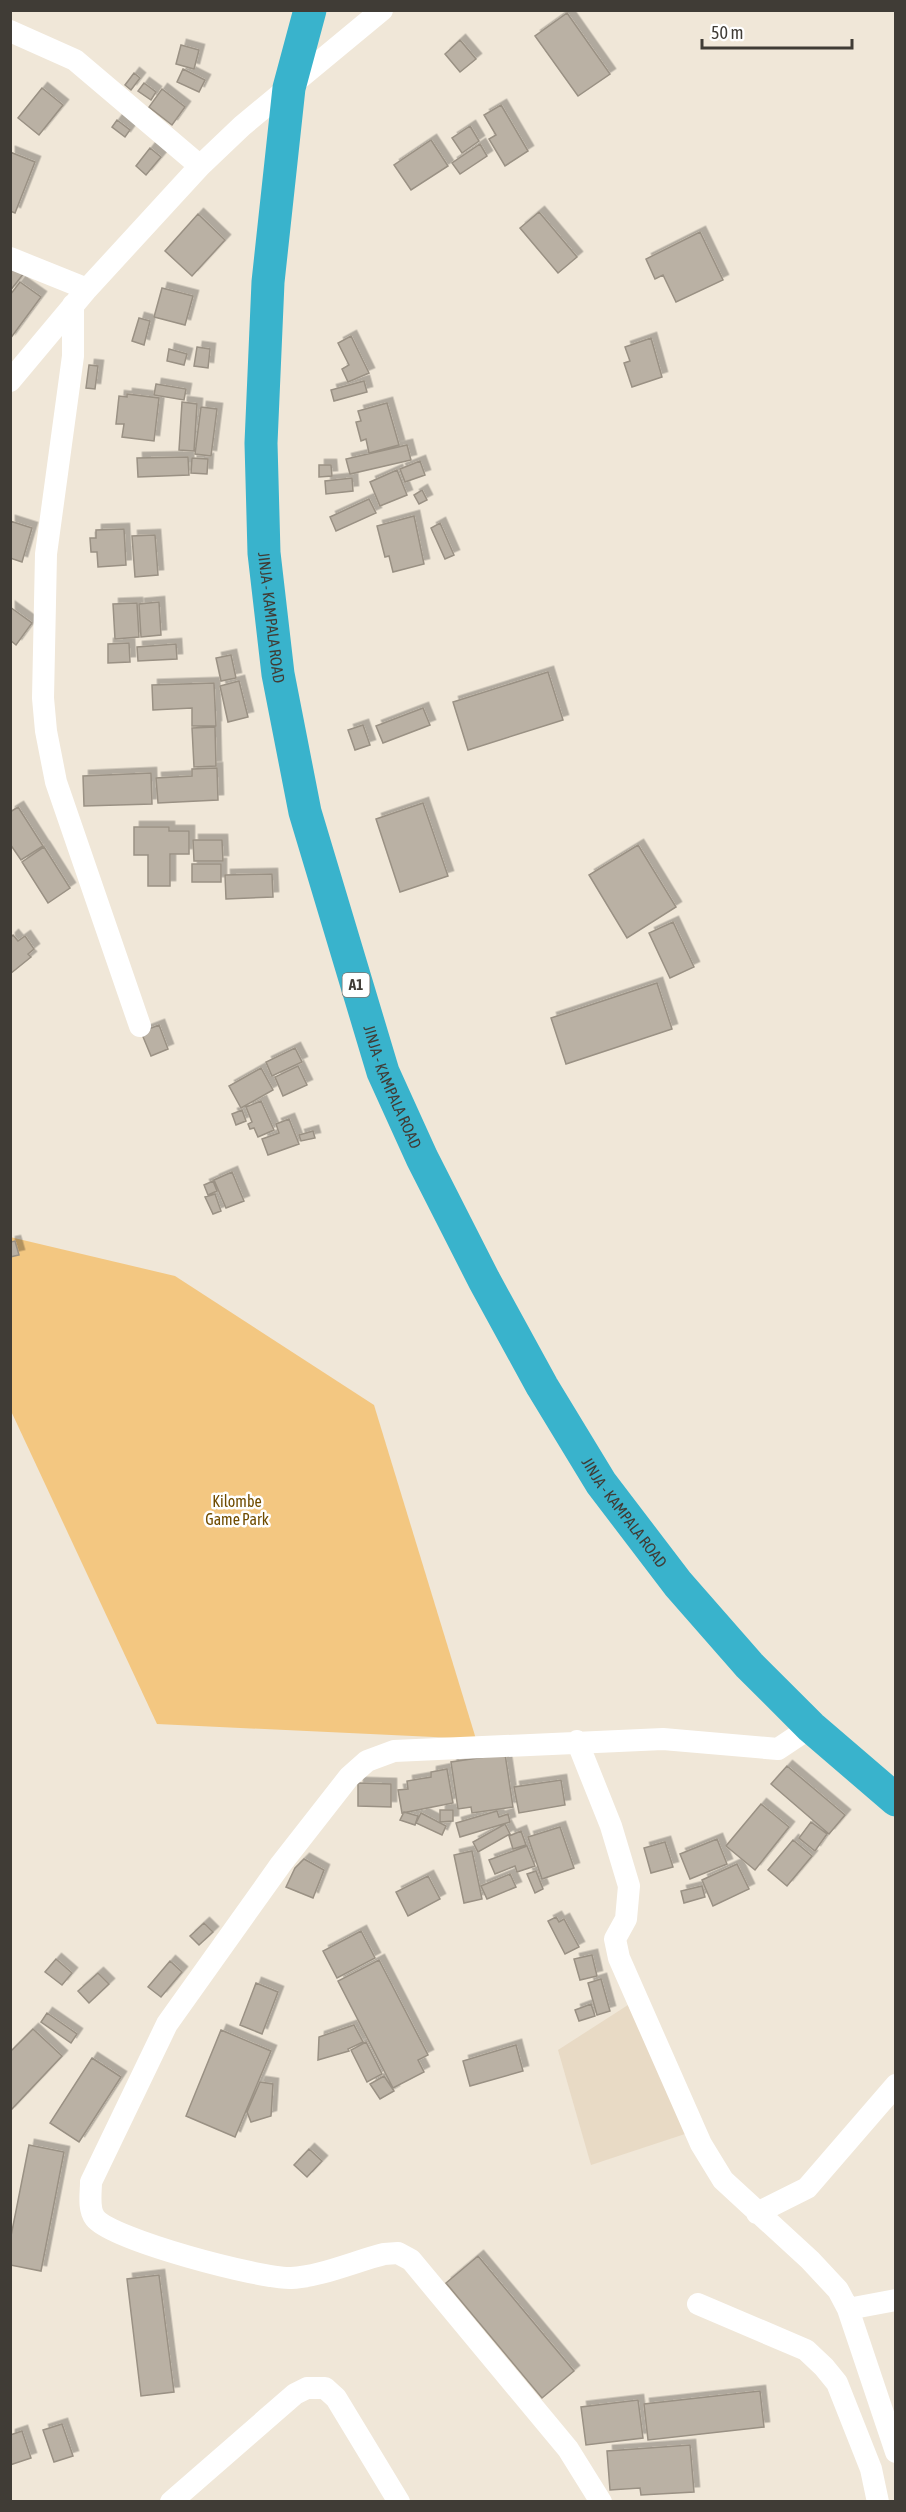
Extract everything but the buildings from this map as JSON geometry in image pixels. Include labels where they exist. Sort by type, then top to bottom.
[{"type":"highway","name":"JINJA - KAMPALA ROAD","points":[[310,10],[289,88],[268,282],[261,443],[264,553],[278,674],[305,812],[383,1072],[422,1158],[484,1280],[542,1386],[601,1483],[678,1584],[749,1665],[811,1727],[896,1800]]},
{"type":"street","points":[[10,381],[20,357],[80,297],[200,166],[382,10]]},
{"type":"street","points":[[10,31],[75,60],[200,166]]},
{"type":"street","points":[[10,258],[80,297]]},
{"type":"street","points":[[80,297],[46,554],[43,698],[46,731],[60,792],[140,1026]]},
{"type":"street","points":[[601,2502],[568,2449],[411,2260],[398,2253],[384,2254],[288,2278],[186,2257],[110,2229],[94,2218],[90,2204],[91,2182],[168,2024],[281,1863],[349,1777],[367,1761],[394,1751],[577,1741],[663,1739],[778,1749],[811,1727]]},
{"type":"street","points":[[577,1741],[611,1826],[629,1886],[626,1919],[615,1939],[619,1958],[701,2144],[723,2180],[810,2260],[838,2290],[848,2309],[888,2409],[896,2452]]},
{"type":"street","points":[[757,2213],[807,2188],[896,2085]]},
{"type":"street","points":[[848,2309],[896,2300]]},
{"type":"street","points":[[698,2304],[806,2350],[824,2367],[837,2383],[871,2469],[878,2502]]},
{"type":"street","points":[[171,2502],[295,2394],[307,2388],[325,2388],[336,2398],[399,2502]]},
{"type":"shaded area","points":[[628,2005],[688,2133],[591,2165],[558,2050]]},
{"type":"green space","name":"Kilombe Game Park","points":[[10,1237],[175,1276],[374,1405],[476,1739],[157,1724],[11,1411]]}]
